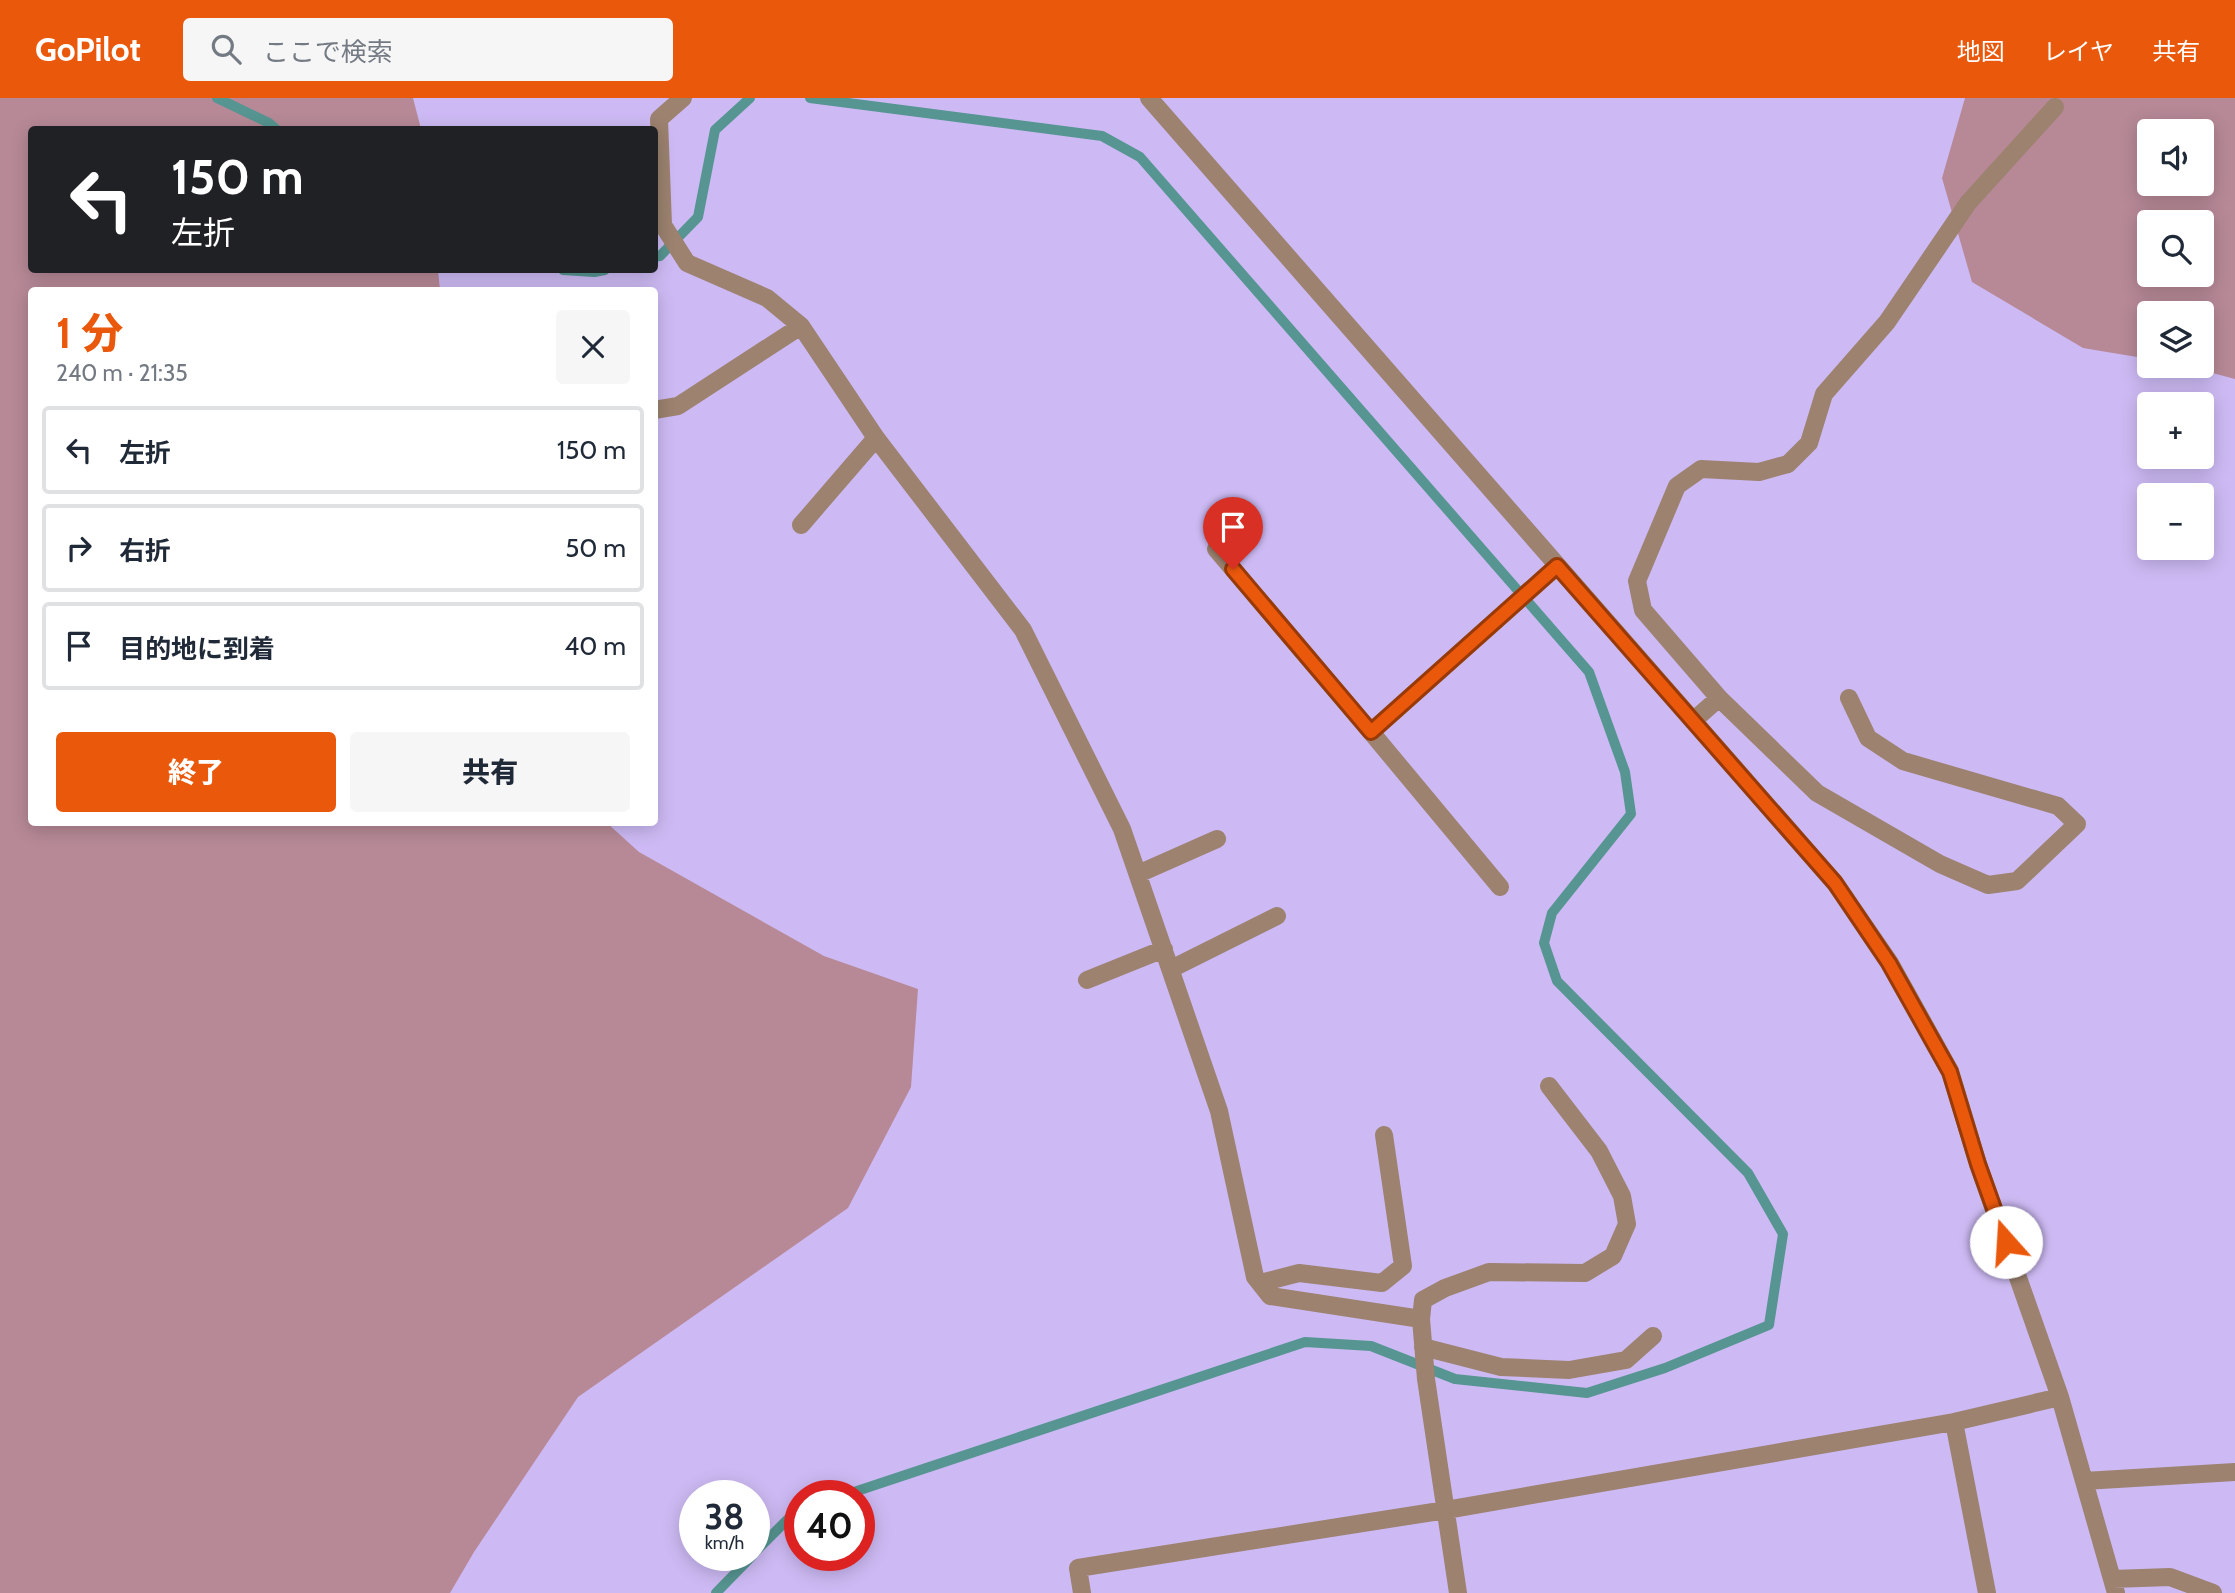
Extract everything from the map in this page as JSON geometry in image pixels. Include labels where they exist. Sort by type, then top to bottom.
[{"type":"street","points":[[683,98],[659,119],[663,225],[687,263],[767,298],[800,326],[876,438],[1023,630],[1122,829],[1219,1111],[1255,1277],[1270,1296],[1421,1319]]},
{"type":"street","points":[[1149,98],[1835,883],[1889,963],[1950,1072],[1978,1164],[2060,1397],[2114,1586],[2169,1577],[2213,1593]]},
{"type":"street","points":[[1849,698],[1868,738],[1903,761],[2058,806],[2077,824],[2017,881],[1988,885],[1940,864],[1817,793],[1719,698],[1643,610],[1637,581],[1678,486],[1701,469],[1759,472],[1788,464],[1809,443],[1824,394],[1886,322],[1968,203],[2055,107]]},
{"type":"street","points":[[658,409],[678,406],[800,326]]},
{"type":"street","points":[[801,525],[876,438]]},
{"type":"street","points":[[1216,549],[1500,887]]},
{"type":"street","points":[[1371,732],[1557,566]]},
{"type":"street","points":[[1693,721],[1719,698]]},
{"type":"street","points":[[1138,874],[1217,839]]},
{"type":"street","points":[[1171,969],[1277,916]]},
{"type":"street","points":[[1087,980],[1164,949]]},
{"type":"street","points":[[1458,1593],[1426,1379],[1421,1319],[1423,1300],[1489,1272],[1585,1273],[1613,1256],[1627,1224],[1622,1196],[1598,1151],[1549,1086]]},
{"type":"street","points":[[1260,1283],[1299,1273],[1382,1283],[1403,1266],[1384,1135]]},
{"type":"street","points":[[1423,1351],[1501,1367],[1569,1370],[1626,1360],[1653,1336]]},
{"type":"street","points":[[1082,1593],[1078,1569],[1446,1510],[1954,1422],[2060,1397]]},
{"type":"street","points":[[1954,1422],[1987,1593]]},
{"type":"street","points":[[2084,1481],[2235,1472]]},
{"type":"shaded area","points":[[0,98],[413,98],[420,126],[28,126],[28,273],[438,273],[440,287],[28,287],[28,826],[610,826],[639,852],[824,956],[918,989],[911,1087],[848,1208],[578,1397],[474,1552],[450,1593],[0,1593]]},
{"type":"shaded area","points":[[1965,98],[2235,98],[2235,379],[2214,373],[2214,301],[2137,301],[2137,357],[2083,348],[1972,282],[1942,178]]},
{"type":"waterway","points":[[217,98],[272,126]]},
{"type":"waterway","points":[[658,256],[698,217],[715,130],[750,98]]},
{"type":"waterway","points":[[810,98],[1102,136],[1140,157],[1589,672],[1625,772],[1631,814],[1552,913],[1544,943],[1557,981],[1748,1173],[1783,1234],[1769,1325],[1665,1368],[1587,1393],[1455,1379],[1371,1346],[1305,1342],[875,1485]]},
{"type":"waterway","points":[[770,1537],[784,1523]]},
{"type":"waterway","points":[[716,1593],[737,1571]]},
{"type":"route","points":[[1233,569],[1371,732],[1557,566],[1835,883],[1889,963],[1950,1072],[1978,1164],[2006,1242]]}]
